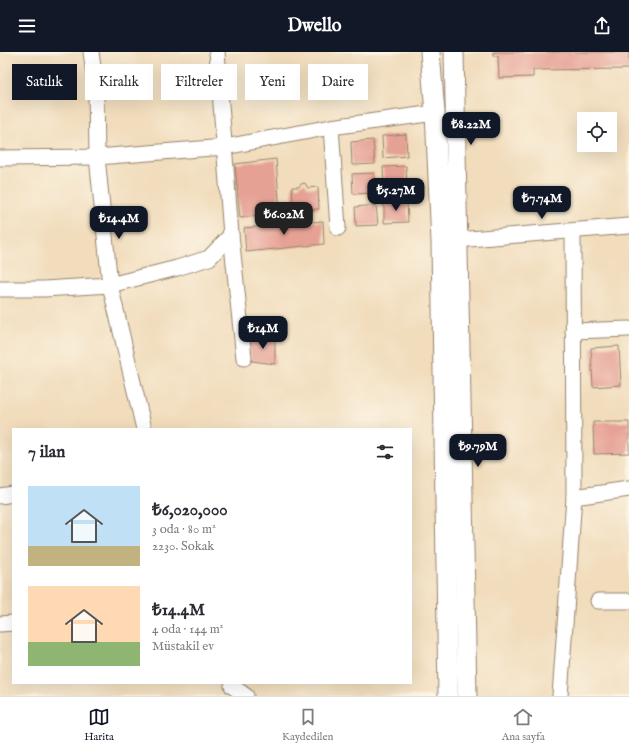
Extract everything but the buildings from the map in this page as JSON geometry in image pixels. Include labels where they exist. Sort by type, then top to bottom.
[{"type":"main road","points":[[430,52],[435,113],[441,242],[448,696]]},
{"type":"main road","points":[[454,52],[467,696]]},
{"type":"street","points":[[92,52],[96,90],[97,157],[110,285],[144,428]]},
{"type":"street","points":[[217,52],[231,235],[244,358]]},
{"type":"street","points":[[0,158],[97,157],[225,147],[331,127],[435,113]]},
{"type":"street","points":[[331,127],[338,228]]},
{"type":"street","points":[[457,240],[629,226]]},
{"type":"street","points":[[560,696],[574,497],[573,231]]},
{"type":"street","points":[[0,289],[44,289],[110,285],[177,268],[209,258],[231,235]]},
{"type":"street","points":[[573,331],[629,329]]},
{"type":"street","points":[[574,497],[629,489]]},
{"type":"street","points":[[0,496],[12,494]]},
{"type":"street","points":[[598,602],[629,601]]},
{"type":"street","points":[[0,624],[12,623]]},
{"type":"street","points":[[232,688],[246,696]]}]
